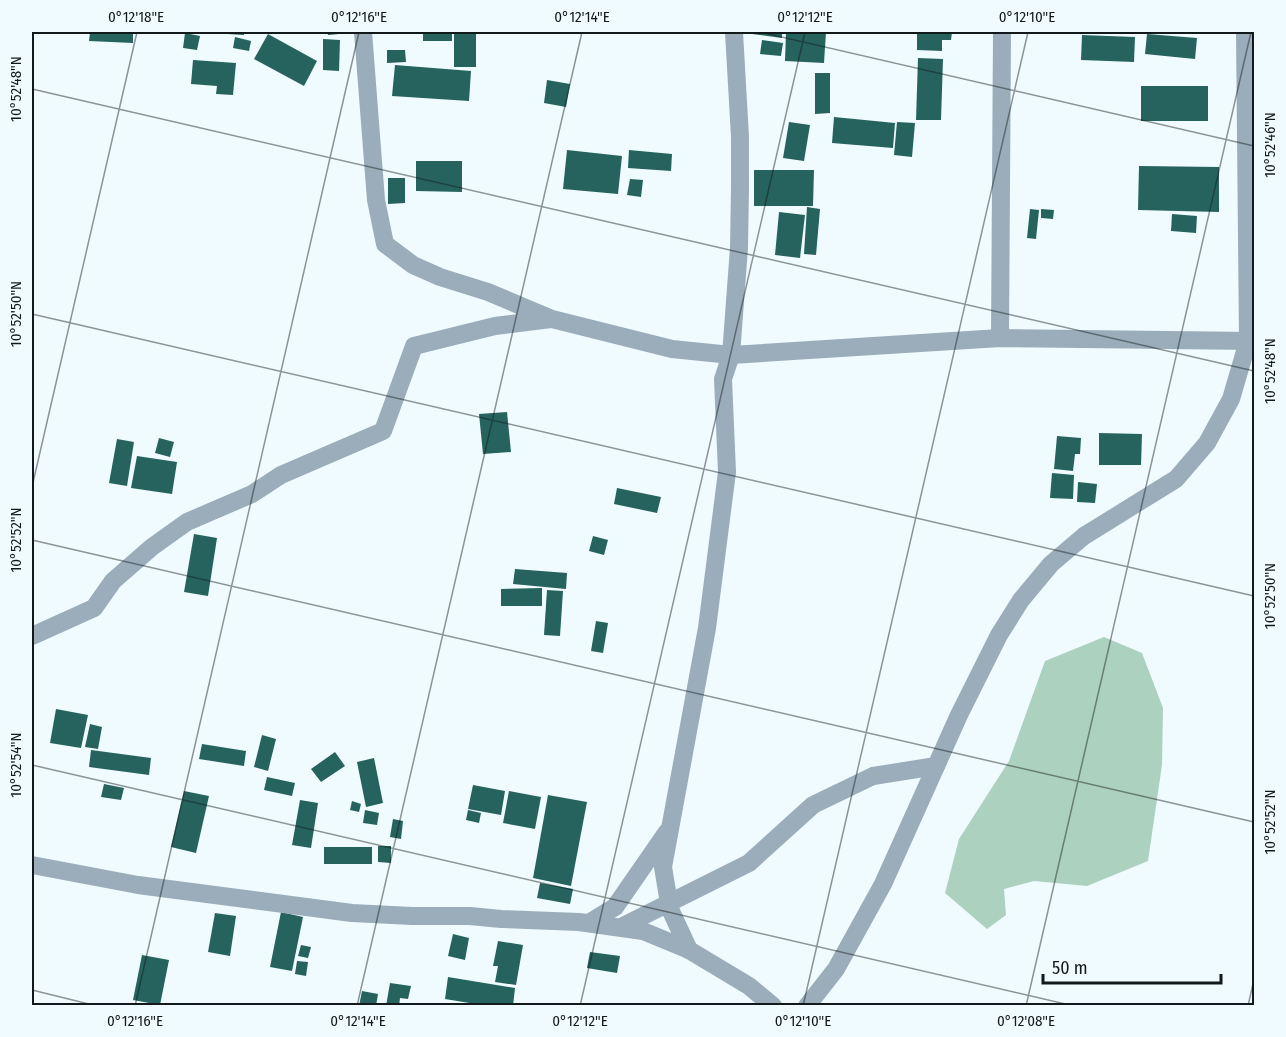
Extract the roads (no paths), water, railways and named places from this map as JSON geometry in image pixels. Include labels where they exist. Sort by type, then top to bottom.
[{"type":"street","points":[[363,32],[376,200],[385,244],[413,264],[440,277],[488,292],[552,319],[672,349],[731,355],[1000,338],[1251,341]]},
{"type":"street","points":[[689,950],[669,902],[663,867],[709,617],[727,472],[723,379],[731,355],[739,248],[740,157],[734,32]]},
{"type":"street","points":[[1000,338],[1002,32]]},
{"type":"street","points":[[807,1005],[836,969],[872,903],[999,635],[1021,600],[1051,564],[1084,536],[1176,479],[1207,443],[1231,399],[1251,341],[1245,32]]},
{"type":"street","points":[[32,636],[94,608],[113,581],[152,547],[187,522],[252,494],[281,475],[383,431],[414,346],[495,326],[552,319]]},
{"type":"street","points":[[621,927],[749,863],[813,805],[873,776],[936,766]]},
{"type":"street","points":[[589,923],[615,907],[670,828]]},
{"type":"street","points":[[32,865],[138,885],[352,913],[470,916],[589,923],[643,931],[689,950],[749,986],[773,1005]]}]
